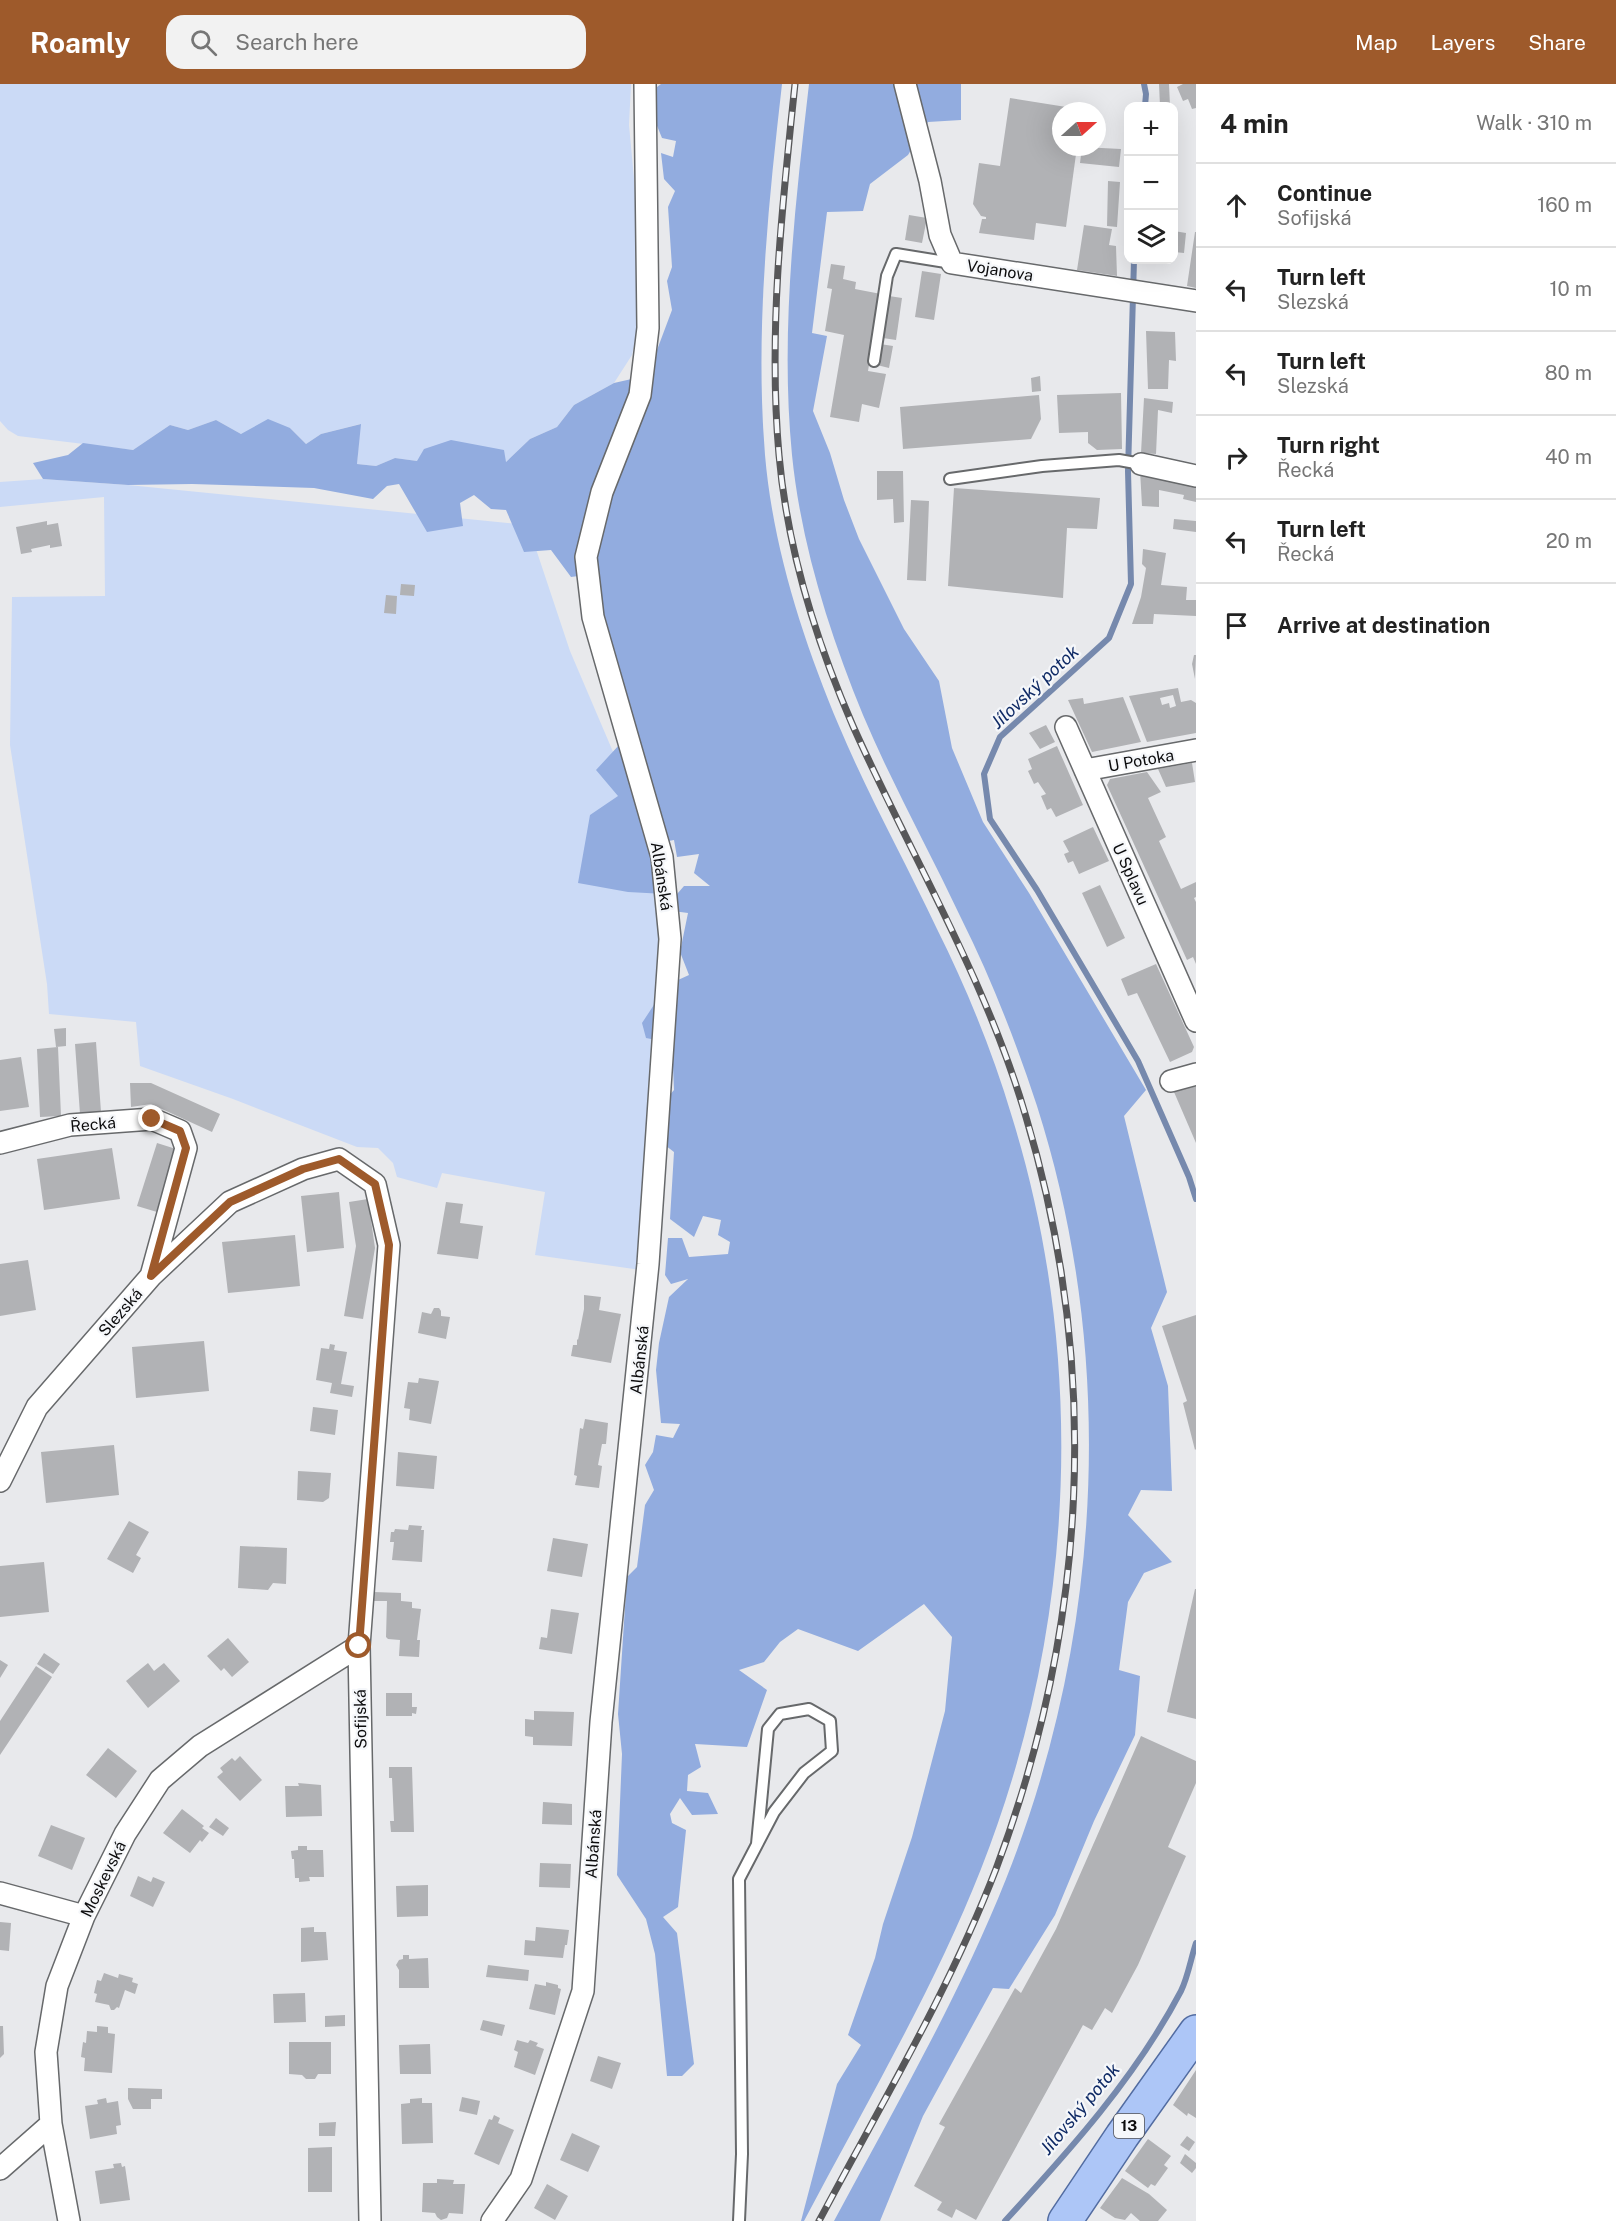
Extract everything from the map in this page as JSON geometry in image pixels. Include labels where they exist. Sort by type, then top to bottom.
[{"type":"main road","name":"13","points":[[1065,2221],[1196,2032]]},
{"type":"street","name":"Albánská","points":[[492,2221],[521,2179],[583,1991],[601,1722],[648,1264],[670,939],[662,857],[593,617],[586,557],[602,492],[640,395],[648,328],[645,84]]},
{"type":"street","name":"Vojanova","points":[[906,84],[930,181],[940,235],[952,263],[1196,300]]},
{"type":"street","points":[[1142,464],[1196,476]]},
{"type":"street","name":"U Splavu","points":[[1066,727],[1196,1021]]},
{"type":"street","name":"U Potoka","points":[[1085,770],[1196,750]]},
{"type":"street","points":[[1171,1080],[1196,1074]]},
{"type":"street","name":"Řecká","points":[[0,1143],[70,1125],[152,1119],[180,1131],[186,1148],[151,1276]]},
{"type":"street","name":"Slezská","points":[[0,1481],[37,1407],[151,1276],[230,1202],[303,1169],[339,1159],[375,1184]]},
{"type":"street","name":"Sofijská","points":[[370,2221],[359,1646],[389,1245],[375,1184]]},
{"type":"street","name":"Moskevská","points":[[69,2221],[51,2124],[46,2052],[57,1986],[84,1916],[125,1834],[160,1780],[200,1746],[359,1646]]},
{"type":"street","points":[[0,1893],[84,1916]]},
{"type":"street","points":[[0,2169],[51,2124]]},
{"type":"lane","points":[[874,361],[887,276],[896,254],[952,263]]},
{"type":"lane","points":[[950,479],[1042,466],[1119,460],[1142,464]]},
{"type":"lane","points":[[739,2221],[742,2154],[739,1879],[774,1812],[804,1773],[832,1751],[830,1721],[809,1709],[780,1714],[768,1730],[757,1844]]},
{"type":"shaded area","points":[[0,84],[631,84],[629,125],[637,211],[638,327],[632,355],[614,383],[574,405],[557,427],[530,439],[505,463],[417,461],[395,458],[376,466],[357,464],[360,424],[321,434],[306,444],[290,428],[241,434],[216,420],[188,430],[170,425],[133,450],[18,436],[0,421]]},
{"type":"shaded area","points":[[661,84],[782,84],[764,269],[761,362],[765,455],[782,559],[813,660],[839,726],[959,975],[1005,1093],[1036,1210],[1052,1304],[1060,1400],[1060,1495],[1052,1591],[1036,1685],[1012,1778],[981,1869],[942,1959],[804,2221],[801,2221],[837,2084],[861,2045],[848,2035],[875,1958],[883,1924],[912,1837],[945,1711],[952,1637],[924,1604],[858,1651],[798,1629],[780,1642],[764,1662],[739,1670],[767,1690],[747,1747],[695,1744],[701,1767],[688,1775],[687,1791],[708,1793],[718,1814],[692,1815],[680,1798],[670,1814],[672,1823],[686,1830],[678,1907],[663,1917],[677,1933],[694,2064],[682,2076],[667,2076],[655,1954],[646,1919],[617,1875],[622,1754],[618,1714],[627,1577],[637,1567],[645,1505],[654,1490],[645,1465],[653,1452],[656,1435],[673,1438],[680,1424],[661,1423],[656,1370],[669,1297],[688,1279],[671,1284],[665,1275],[668,1238],[682,1238],[689,1257],[728,1254],[730,1242],[718,1235],[721,1220],[703,1216],[694,1237],[670,1219],[674,1152],[657,1139],[659,1107],[674,1090],[672,1043],[646,1038],[642,1023],[667,985],[689,975],[680,952],[688,913],[673,911],[671,901],[684,886],[710,886],[694,873],[699,854],[677,857],[674,840],[663,842],[665,894],[628,892],[578,883],[590,815],[618,796],[596,770],[632,731],[593,574],[571,577],[551,550],[524,552],[506,510],[491,509],[474,495],[460,503],[463,526],[427,532],[399,484],[387,486],[373,499],[314,488],[192,484],[128,485],[43,479],[33,463],[68,455],[83,443],[133,450],[170,425],[188,430],[216,420],[241,434],[268,419],[290,428],[306,444],[321,434],[361,424],[357,464],[376,466],[395,458],[417,461],[424,449],[451,440],[504,450],[506,462],[530,439],[557,427],[574,405],[614,383],[636,378],[654,358],[672,310],[667,281],[672,267],[668,207],[675,191],[664,179],[661,153],[673,157],[676,141],[662,138],[653,116],[653,90]]},
{"type":"shaded area","points":[[809,84],[961,84],[961,120],[928,122],[908,155],[870,184],[863,211],[827,212],[812,333],[827,336],[813,411],[859,539],[904,629],[939,681],[952,748],[983,822],[1029,893],[1146,1090],[1124,1116],[1167,1292],[1151,1328],[1168,1386],[1172,1491],[1141,1490],[1128,1515],[1172,1562],[1144,1573],[1128,1602],[1119,1670],[1140,1676],[1135,1735],[1094,1821],[1055,1915],[1009,1989],[993,1988],[923,2116],[880,2221],[834,2221],[947,2010],[988,1923],[1006,1879],[1038,1786],[1063,1690],[1080,1593],[1088,1495],[1088,1396],[1080,1298],[1063,1201],[1037,1106],[1012,1034],[983,964],[863,715],[828,620],[809,554],[792,455],[788,316],[794,223]]},
{"type":"shaded area","points":[[43,479],[128,485],[528,525],[570,651],[643,822],[659,913],[661,1027],[641,1270],[535,1255],[545,1192],[442,1173],[437,1188],[397,1177],[393,1163],[378,1148],[357,1147],[140,1066],[136,1022],[49,1014],[47,984],[10,745],[12,597],[105,596],[104,497],[0,507],[0,482]]},
{"type":"building","points":[[1159,84],[1169,84],[1170,102],[1160,102]]},
{"type":"building","points":[[1183,84],[1196,84],[1196,108],[1192,109],[1188,99],[1183,101],[1177,87]]},
{"type":"building","points":[[1010,98],[1052,105],[1052,156],[1076,156],[1066,227],[1036,223],[1034,240],[979,233],[982,219],[986,217],[981,216],[973,204],[979,163],[1000,166]]},
{"type":"building","points":[[1106,148],[1121,149],[1119,167],[1080,163],[1081,156],[1106,156]]},
{"type":"building","points":[[1108,181],[1120,182],[1117,227],[1107,226]]},
{"type":"building","points":[[909,215],[927,218],[922,243],[905,240]]},
{"type":"building","points":[[1084,225],[1112,229],[1109,245],[1116,246],[1117,276],[1077,270]]},
{"type":"building","points":[[1178,232],[1186,233],[1184,253],[1178,252]]},
{"type":"building","points":[[1196,232],[1196,288],[1187,286]]},
{"type":"building","points":[[831,264],[845,266],[843,279],[856,282],[855,289],[881,294],[868,371],[886,374],[879,408],[862,404],[859,422],[830,417],[844,335],[825,331],[832,289],[827,288]]},
{"type":"building","points":[[922,271],[941,274],[934,320],[915,317]]},
{"type":"building","points":[[889,296],[902,298],[896,340],[883,338]]},
{"type":"building","points":[[1146,331],[1175,332],[1176,361],[1169,360],[1168,389],[1148,389]]},
{"type":"building","points":[[880,344],[893,346],[889,368],[877,365]]},
{"type":"building","points":[[1040,376],[1041,391],[1032,392],[1031,378]]},
{"type":"building","points":[[1121,393],[1122,449],[1097,450],[1088,443],[1088,432],[1059,433],[1057,395]]},
{"type":"building","points":[[1039,395],[1041,419],[1031,439],[903,449],[900,407]]},
{"type":"building","points":[[1144,398],[1173,402],[1172,413],[1158,410],[1156,454],[1141,453]]},
{"type":"building","points":[[1140,470],[1196,482],[1196,502],[1183,499],[1184,495],[1159,490],[1159,507],[1142,506]]},
{"type":"building","points":[[877,471],[903,471],[904,522],[894,523],[893,499],[877,500]]},
{"type":"building","points":[[954,488],[1100,498],[1097,529],[1067,528],[1063,598],[948,586]]},
{"type":"building","points":[[911,500],[929,501],[926,581],[907,580]]},
{"type":"building","points":[[1174,519],[1196,521],[1196,532],[1173,529]]},
{"type":"building","points":[[47,521],[47,525],[58,523],[62,546],[50,548],[50,545],[31,549],[32,552],[21,554],[16,527]]},
{"type":"building","points":[[1143,549],[1166,553],[1161,585],[1187,587],[1186,600],[1196,600],[1196,616],[1154,614],[1153,624],[1132,624],[1141,597],[1146,568],[1142,564]]},
{"type":"building","points":[[401,584],[415,585],[414,596],[400,595]]},
{"type":"building","points":[[386,595],[397,596],[396,614],[384,613]]},
{"type":"building","points":[[1194,655],[1196,655],[1195,679],[1192,664]]},
{"type":"building","points":[[1178,688],[1181,702],[1191,700],[1196,703],[1196,733],[1147,742],[1129,696]],"holes":[[[1173,695],[1176,706],[1170,708],[1169,703],[1162,705],[1160,698]]]},
{"type":"building","points":[[1123,697],[1141,742],[1092,752],[1068,700],[1083,698],[1084,704]]},
{"type":"building","points":[[1046,725],[1055,742],[1040,749],[1029,733]]},
{"type":"building","points":[[1057,746],[1083,805],[1056,817],[1051,808],[1047,810],[1041,796],[1046,794],[1038,782],[1034,784],[1028,771],[1032,769],[1028,759]]},
{"type":"building","points":[[1192,763],[1195,782],[1166,787],[1158,769]]},
{"type":"building","points":[[1147,772],[1161,792],[1148,798],[1166,837],[1159,841],[1181,889],[1196,882],[1196,897],[1194,898],[1196,902],[1196,964],[1193,957],[1187,960],[1107,785],[1110,779]]},
{"type":"building","points":[[1093,827],[1109,861],[1079,874],[1073,861],[1068,863],[1064,854],[1069,852],[1063,841]]},
{"type":"building","points":[[1100,885],[1125,938],[1107,947],[1082,893]]},
{"type":"building","points":[[1156,964],[1194,1047],[1192,1052],[1170,1062],[1137,993],[1128,996],[1121,979]]},
{"type":"building","points":[[66,1028],[66,1046],[56,1047],[54,1029]]},
{"type":"building","points":[[96,1042],[101,1112],[80,1114],[75,1044]]},
{"type":"building","points":[[58,1047],[61,1116],[40,1117],[37,1049]]},
{"type":"building","points":[[21,1057],[29,1107],[0,1111],[0,1060]]},
{"type":"building","points":[[130,1083],[151,1083],[220,1114],[212,1132],[151,1104],[131,1107]]},
{"type":"building","points":[[1196,1086],[1196,1143],[1174,1092]]},
{"type":"building","points":[[157,1143],[176,1149],[157,1212],[137,1206]]},
{"type":"building","points":[[112,1148],[120,1199],[44,1210],[37,1159]]},
{"type":"building","points":[[339,1192],[344,1248],[307,1252],[301,1196]]},
{"type":"building","points":[[368,1199],[375,1248],[363,1319],[344,1316],[356,1246],[349,1202]]},
{"type":"building","points":[[446,1202],[463,1204],[460,1223],[483,1226],[478,1259],[437,1254]]},
{"type":"building","points":[[295,1235],[300,1286],[228,1293],[222,1242]]},
{"type":"building","points":[[28,1260],[36,1310],[0,1316],[0,1264]]},
{"type":"building","points":[[584,1295],[601,1297],[599,1310],[621,1314],[611,1363],[571,1356],[573,1345],[577,1345],[584,1309]]},
{"type":"building","points":[[434,1308],[439,1308],[441,1316],[450,1317],[446,1339],[418,1333],[422,1312],[431,1314]]},
{"type":"building","points":[[1196,1315],[1195,1450],[1183,1403],[1187,1401],[1162,1326]]},
{"type":"building","points":[[204,1341],[209,1391],[136,1398],[132,1347]]},
{"type":"building","points":[[330,1344],[335,1345],[334,1350],[347,1352],[341,1384],[354,1386],[352,1397],[330,1393],[332,1383],[316,1380],[321,1348],[329,1349]]},
{"type":"building","points":[[419,1378],[439,1381],[431,1424],[409,1420],[410,1409],[404,1408],[408,1382],[418,1383]]},
{"type":"building","points":[[313,1407],[338,1410],[335,1435],[310,1431]]},
{"type":"building","points":[[585,1419],[608,1423],[606,1444],[602,1444],[598,1465],[602,1466],[599,1488],[575,1485],[577,1476],[574,1475],[580,1428],[583,1429]]},
{"type":"building","points":[[114,1445],[119,1495],[46,1503],[41,1452]]},
{"type":"building","points":[[398,1452],[437,1456],[434,1489],[396,1486]]},
{"type":"building","points":[[298,1471],[331,1473],[329,1498],[323,1502],[297,1500]]},
{"type":"building","points":[[129,1521],[149,1532],[136,1555],[141,1558],[133,1573],[107,1559]]},
{"type":"building","points":[[409,1525],[422,1526],[421,1530],[424,1530],[422,1562],[392,1560],[394,1542],[390,1542],[391,1532],[395,1529],[408,1530]]},
{"type":"building","points":[[553,1538],[588,1544],[582,1577],[547,1571]]},
{"type":"building","points":[[240,1546],[287,1548],[286,1584],[273,1583],[268,1590],[238,1588]]},
{"type":"building","points":[[44,1562],[49,1612],[0,1617],[0,1566]]},
{"type":"building","points":[[1196,1589],[1196,1719],[1167,1712]]},
{"type":"building","points":[[374,1592],[401,1593],[401,1601],[412,1602],[412,1608],[421,1609],[417,1640],[420,1640],[419,1657],[399,1656],[400,1640],[386,1637],[387,1601],[374,1601]]},
{"type":"building","points":[[551,1609],[579,1613],[572,1654],[539,1649],[541,1637],[547,1638]]},
{"type":"building","points":[[228,1638],[249,1662],[232,1677],[224,1668],[221,1671],[207,1656]]},
{"type":"building","points":[[44,1653],[60,1664],[53,1674],[37,1664]]},
{"type":"building","points":[[0,1660],[8,1665],[0,1678]]},
{"type":"building","points":[[148,1663],[154,1671],[164,1663],[180,1681],[148,1708],[126,1681]]},
{"type":"building","points":[[36,1666],[52,1677],[0,1755],[0,1721]]},
{"type":"building","points":[[386,1693],[412,1693],[412,1707],[417,1707],[416,1714],[386,1716]]},
{"type":"building","points":[[534,1711],[574,1712],[572,1746],[533,1745],[533,1737],[525,1736],[525,1719],[534,1720]]},
{"type":"building","points":[[1141,1736],[1196,1761],[1196,1783],[1168,1847],[1186,1856],[1138,1965],[1112,2013],[1105,2008],[1092,2030],[1083,2025],[976,2220],[956,2209],[952,2218],[937,2210],[942,2202],[914,2186],[945,2127],[939,2124],[1015,1988],[1021,1993],[1056,1929]]},
{"type":"building","points":[[108,1748],[137,1771],[116,1798],[86,1775]]},
{"type":"building","points":[[240,1756],[262,1780],[240,1801],[217,1777],[223,1772],[220,1768],[232,1758],[235,1761]]},
{"type":"building","points":[[389,1767],[412,1767],[414,1832],[391,1832],[390,1821],[394,1821],[392,1778],[389,1778]]},
{"type":"building","points":[[298,1783],[321,1785],[322,1816],[286,1817],[285,1786],[299,1786]]},
{"type":"building","points":[[543,1802],[572,1804],[572,1825],[542,1824]]},
{"type":"building","points":[[182,1809],[204,1826],[202,1828],[209,1833],[190,1853],[163,1833]]},
{"type":"building","points":[[216,1818],[229,1828],[223,1836],[209,1827]]},
{"type":"building","points":[[51,1825],[85,1838],[72,1870],[38,1856]]},
{"type":"building","points":[[298,1846],[307,1846],[307,1850],[323,1850],[324,1877],[309,1877],[310,1881],[299,1882],[299,1878],[295,1878],[291,1851],[298,1850]]},
{"type":"building","points":[[540,1863],[571,1864],[570,1888],[539,1887]]},
{"type":"building","points":[[138,1876],[151,1882],[153,1877],[165,1882],[153,1907],[130,1896]]},
{"type":"building","points":[[428,1885],[428,1916],[397,1917],[396,1886]]},
{"type":"building","points":[[0,1922],[11,1923],[9,1951],[0,1950]]},
{"type":"building","points":[[314,1927],[314,1932],[326,1932],[328,1960],[301,1962],[301,1928]]},
{"type":"building","points":[[536,1927],[569,1930],[563,1958],[524,1955],[525,1940],[535,1941]]},
{"type":"building","points":[[403,1955],[409,1955],[409,1959],[428,1958],[429,1988],[399,1988],[399,1970],[396,1965],[399,1960],[403,1959]]},
{"type":"building","points":[[488,1965],[529,1970],[528,1981],[486,1977]]},
{"type":"building","points":[[104,1973],[118,1978],[119,1974],[133,1978],[132,1982],[138,1984],[135,1994],[125,1990],[119,2008],[114,2010],[111,2010],[109,2005],[95,2002],[97,1994],[94,1993],[97,1980],[101,1981]]},
{"type":"building","points":[[546,1982],[558,1985],[561,1989],[555,2015],[529,2009],[535,1984],[546,1986]]},
{"type":"building","points":[[305,1993],[306,2022],[274,2023],[273,1994]]},
{"type":"building","points":[[345,2015],[345,2026],[325,2027],[325,2016]]},
{"type":"building","points":[[483,2020],[505,2025],[502,2036],[480,2030]]},
{"type":"building","points":[[0,2026],[3,2026],[4,2054],[0,2058]]},
{"type":"building","points":[[97,2026],[108,2027],[108,2033],[115,2034],[112,2073],[84,2071],[85,2058],[81,2057],[83,2042],[86,2043],[87,2031],[97,2032]]},
{"type":"building","points":[[517,2040],[528,2043],[530,2040],[538,2043],[536,2046],[544,2049],[535,2075],[514,2067],[518,2052],[514,2050]]},
{"type":"building","points":[[289,2042],[331,2042],[331,2074],[318,2074],[315,2079],[306,2079],[302,2075],[289,2074]]},
{"type":"building","points":[[430,2044],[431,2074],[400,2074],[399,2045]]},
{"type":"building","points":[[598,2056],[621,2063],[612,2089],[590,2081]]},
{"type":"building","points":[[1196,2070],[1196,2118],[1188,2113],[1187,2116],[1173,2105]]},
{"type":"building","points":[[128,2088],[162,2089],[162,2099],[151,2099],[151,2109],[133,2109],[128,2099]]},
{"type":"building","points":[[462,2097],[480,2101],[477,2115],[459,2111]]},
{"type":"building","points":[[106,2098],[107,2103],[118,2101],[121,2125],[116,2126],[117,2134],[90,2139],[85,2106],[98,2104],[97,2100]]},
{"type":"building","points":[[422,2098],[422,2103],[432,2103],[433,2143],[402,2144],[401,2104],[410,2103],[410,2099]]},
{"type":"building","points":[[494,2115],[500,2118],[498,2123],[514,2130],[499,2165],[474,2154],[489,2119],[492,2120]]},
{"type":"building","points":[[336,2122],[335,2136],[319,2136],[319,2123]]},
{"type":"building","points":[[572,2133],[600,2146],[588,2172],[560,2160]]},
{"type":"building","points":[[1187,2136],[1195,2142],[1189,2151],[1180,2145]]},
{"type":"building","points":[[1148,2139],[1171,2156],[1164,2165],[1168,2168],[1155,2186],[1151,2184],[1148,2188],[1125,2171]]},
{"type":"building","points":[[332,2147],[332,2192],[308,2192],[308,2148]]},
{"type":"building","points":[[1185,2154],[1196,2163],[1196,2168],[1192,2173],[1180,2163]]},
{"type":"building","points":[[121,2163],[122,2167],[125,2166],[130,2200],[100,2204],[95,2171],[114,2168],[113,2164]]},
{"type":"building","points":[[1122,2178],[1149,2194],[1167,2210],[1158,2221],[1140,2221],[1131,2213],[1125,2220],[1115,2218],[1100,2208]]},
{"type":"building","points":[[437,2179],[454,2180],[453,2184],[465,2184],[463,2214],[449,2213],[447,2218],[441,2220],[435,2213],[422,2212],[423,2183],[437,2183]]},
{"type":"building","points":[[547,2184],[568,2196],[555,2220],[534,2208]]},
{"type":"waterway","name":"Jílovský potok","points":[[1144,84],[1145,102]]},
{"type":"waterway","name":"Jílovský potok","points":[[1134,264],[1128,471],[1131,584],[1109,638],[1000,737],[984,774],[990,819],[1037,890],[1138,1061],[1189,1177],[1196,1199]]},
{"type":"waterway","name":"Jílovský potok","points":[[1005,2221],[1077,2140],[1144,2053],[1181,1991],[1196,1943]]},
{"type":"railway","points":[[795,84],[781,223],[775,362],[779,455],[796,559],[815,627],[853,726],[969,967],[990,1016],[1026,1117],[1050,1211],[1066,1306],[1074,1401],[1074,1495],[1066,1590],[1050,1683],[1027,1777],[996,1869],[957,1959],[913,2048],[819,2221]]},
{"type":"route","points":[[152,1119],[180,1131],[186,1148],[151,1276],[230,1202],[303,1169],[339,1159],[375,1184],[389,1245],[359,1646]]}]
